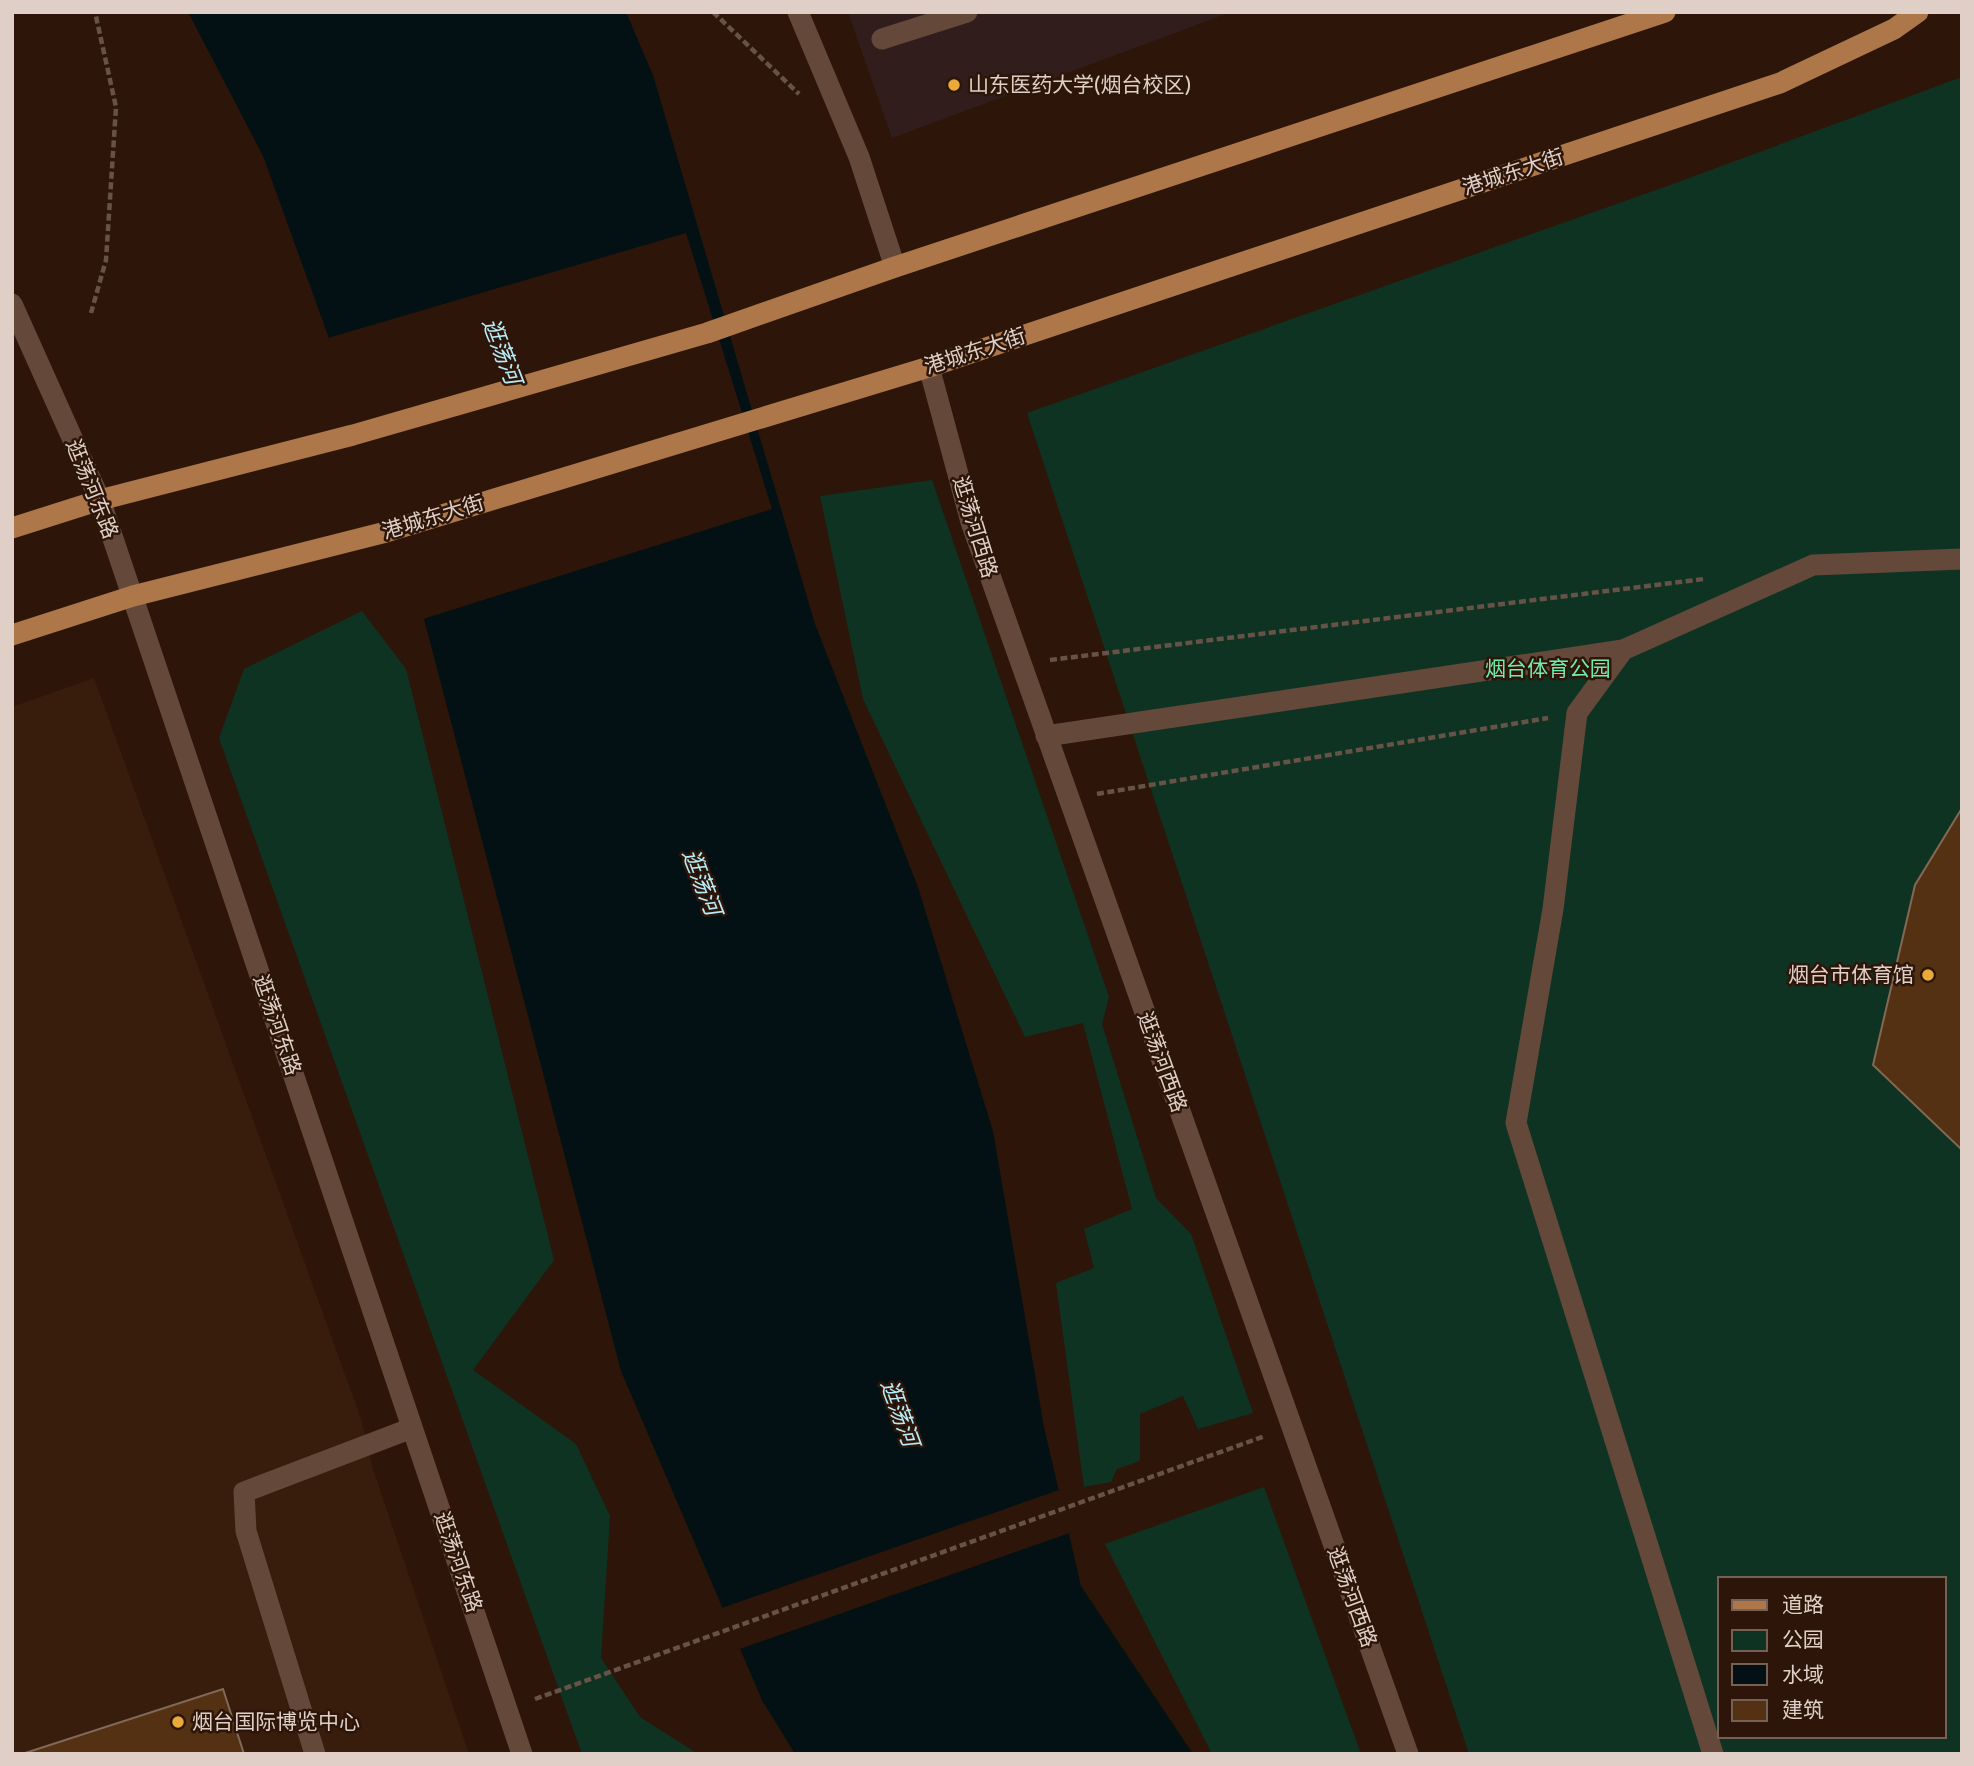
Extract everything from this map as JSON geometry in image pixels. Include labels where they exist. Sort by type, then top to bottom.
[{"type":"main road","points":[[12,528],[100,500],[353,435],[707,333],[895,267],[1665,12]]},
{"type":"main road","name":"港城东大街","points":[[12,635],[133,596],[386,532],[929,367],[1780,83],[1894,29],[1918,12]]},
{"type":"street","points":[[798,12],[859,158],[895,267]]},
{"type":"street","points":[[882,39],[967,12]]},
{"type":"street","name":"逛荡河东路","points":[[12,304],[100,500],[522,1754]]},
{"type":"street","name":"逛荡河西路","points":[[929,367],[971,522],[1408,1754]]},
{"type":"street","points":[[1046,736],[1623,650],[1812,565],[1962,559]]},
{"type":"street","points":[[1623,650],[1577,713],[1553,909],[1516,1123],[1713,1754]]},
{"type":"street","points":[[315,1754],[246,1531],[244,1492],[412,1428]]},
{"type":"path","points":[[91,313],[106,260],[116,107],[95,12]]},
{"type":"path","points":[[713,12],[802,97]]},
{"type":"path","points":[[1021,664],[1716,577]]},
{"type":"path","points":[[1069,799],[1577,713]]},
{"type":"path","points":[[507,1709],[1292,1426]]},
{"type":"shaded area","name":"山东医药大学(烟台校区)","points":[[848,12],[1231,12],[892,138]]},
{"type":"shaded area","points":[[94,678],[361,1419],[372,1466],[469,1754],[12,1754],[12,707]]},
{"type":"green space","name":"烟台体育公园","points":[[1962,77],[1962,1754],[1469,1754],[1027,413],[1673,184]]},
{"type":"green space","points":[[932,480],[1109,997],[1102,1024],[1156,1198],[1191,1234],[1253,1413],[1198,1429],[1183,1396],[1140,1414],[1140,1461],[1117,1469],[1111,1482],[1084,1487],[1056,1283],[1094,1268],[1084,1229],[1132,1209],[1083,1023],[1025,1037],[863,699],[820,496]]},
{"type":"green space","points":[[362,611],[406,669],[554,1260],[473,1370],[576,1444],[610,1516],[601,1658],[640,1717],[698,1754],[582,1754],[219,738],[244,669]]},
{"type":"green space","points":[[1264,1487],[1361,1754],[1212,1754],[1105,1544]]},
{"type":"water","name":"逛荡河","points":[[188,12],[626,12],[653,75],[815,624],[918,887],[993,1131],[1044,1427],[1081,1586],[1193,1754],[795,1754],[762,1700],[621,1371],[407,554],[263,156]]},
{"type":"pier","points":[[686,233],[772,509],[420,620],[404,556],[347,400],[328,338]]},
{"type":"pier","points":[[1062,1489],[1072,1532],[737,1650],[719,1609]]},
{"type":"building","name":"烟台市体育馆","points":[[1962,808],[1962,1150],[1873,1065],[1915,885]]},
{"type":"building","name":"烟台国际博览中心","points":[[223,1689],[244,1754],[22,1754]]},
{"type":"place","name":"山东医药大学(烟台校区)","points":[[954,85]]},
{"type":"place","name":"烟台市体育馆","points":[[1928,975]]},
{"type":"place","name":"烟台国际博览中心","points":[[178,1722]]}]
